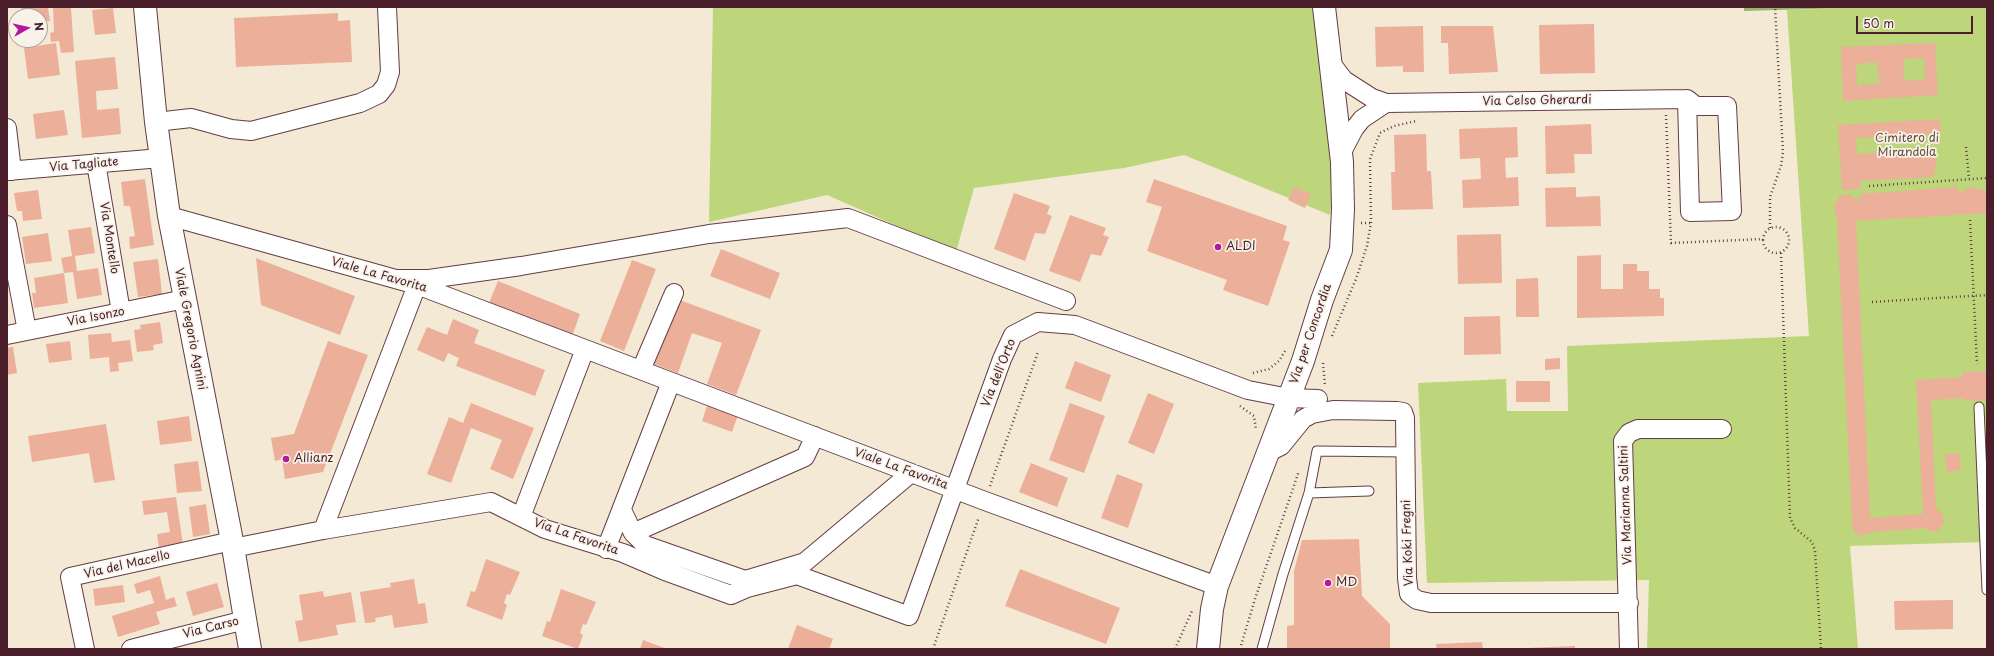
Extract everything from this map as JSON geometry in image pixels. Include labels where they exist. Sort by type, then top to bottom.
[{"type":"main road","name":"Viale Gregorio Agnini","points":[[145,7],[156,122],[168,216],[232,544],[250,649]]},
{"type":"main road","name":"Via per Concordia","points":[[1208,649],[1212,609],[1217,586],[1263,444],[1289,398],[1305,356],[1322,300],[1341,250],[1341,154],[1324,7]]},
{"type":"street","points":[[156,122],[191,118],[231,129],[251,131],[360,103],[379,94],[386,85],[390,72],[387,7]]},
{"type":"street","name":"Via Celso Gherardi","points":[[1331,63],[1344,80],[1386,103],[1687,99],[1696,106],[1727,106],[1732,211],[1690,212],[1687,99]]},
{"type":"street","points":[[1360,90],[1347,98],[1336,108],[1347,116],[1362,119]]},
{"type":"street","points":[[1341,154],[1354,129],[1362,119],[1386,103]]},
{"type":"street","points":[[7,128],[10,171]]},
{"type":"street","name":"Via Tagliate","points":[[10,171],[161,158]]},
{"type":"street","name":"Via Montello","points":[[96,164],[121,312]]},
{"type":"street","name":"Viale La Favorita","points":[[168,216],[417,285],[911,473],[1217,586]]},
{"type":"street","points":[[397,279],[429,279],[521,266],[709,234],[848,218],[1066,301]]},
{"type":"street","points":[[7,225],[27,331]]},
{"type":"street","points":[[323,530],[417,285]]},
{"type":"street","points":[[641,370],[674,293]]},
{"type":"street","name":"Via Isonzo","points":[[7,335],[184,299]]},
{"type":"street","name":"Via dell'Orto","points":[[910,616],[1002,359],[1013,335],[1038,322],[1075,325],[1248,390],[1289,398],[1322,407]]},
{"type":"street","points":[[521,517],[585,349]]},
{"type":"street","points":[[1263,444],[1281,446],[1303,419],[1322,407],[1308,384],[1305,356]]},
{"type":"street","points":[[606,549],[671,382]]},
{"type":"street","name":"Via Koki Fregni","points":[[1322,407],[1397,411],[1402,412],[1405,418],[1407,578],[1409,594],[1417,600],[1431,603],[1629,603]]},
{"type":"street","name":"Via Marianna Saltini","points":[[1629,649],[1629,603],[1623,441],[1629,433],[1638,429],[1722,429]]},
{"type":"street","points":[[633,533],[805,457],[814,436]]},
{"type":"street","points":[[622,510],[633,533],[645,545],[745,580],[805,562],[911,473]]},
{"type":"street","name":"Via La Favorita","points":[[232,544],[491,502],[545,529],[606,549],[731,595],[747,588],[797,575],[910,616]]},
{"type":"street","name":"Via del Macello","points":[[85,649],[70,577],[232,544]]},
{"type":"street","name":"Via Carso","points":[[131,649],[245,620]]},
{"type":"lane","points":[[1978,407],[1987,590]]},
{"type":"lane","points":[[1262,649],[1283,574],[1309,493],[1317,451],[1406,452]]},
{"type":"lane","points":[[1309,493],[1369,491]]},
{"type":"path","points":[[1770,228],[1770,197],[1781,166],[1783,152],[1776,7]]},
{"type":"path","points":[[1666,112],[1671,243],[1763,239]]},
{"type":"path","points":[[1330,342],[1368,246],[1371,223],[1370,159],[1380,133],[1394,126],[1418,121]]},
{"type":"path","points":[[1966,146],[1969,179]]},
{"type":"path","points":[[1869,186],[1987,178]]},
{"type":"path","points":[[1970,220],[1977,364]]},
{"type":"path","points":[[1342,224],[1371,223]]},
{"type":"path","points":[[1770,228],[1783,228],[1789,235],[1790,244],[1781,253],[1776,254],[1765,248],[1763,239],[1766,231],[1770,228]]},
{"type":"path","points":[[1781,253],[1790,518],[1795,528],[1812,542],[1815,551],[1821,649]]},
{"type":"path","points":[[1872,302],[1987,295]]},
{"type":"path","points":[[1248,373],[1269,369],[1279,361],[1305,356],[1322,407]]},
{"type":"path","points":[[1238,405],[1254,416],[1263,444]]},
{"type":"path","points":[[1240,649],[1255,599],[1302,464]]},
{"type":"path","points":[[1175,649],[1193,609]]},
{"type":"green space","points":[[713,7],[1315,7],[1333,187],[1330,215],[1184,155],[1124,168],[974,188],[956,252],[827,195],[709,222]]},
{"type":"green space","points":[[1744,7],[1877,7],[1744,11]]},
{"type":"green space","name":"Cimitero di Mirandola","points":[[1877,7],[1987,7],[1987,542],[1850,546],[1858,649],[1647,649],[1649,580],[1427,583],[1418,383],[1506,379],[1507,411],[1568,411],[1567,346],[1809,336],[1787,10]]},
{"type":"building","points":[[48,7],[50,21],[48,21],[48,8],[21,8]]},
{"type":"building","points":[[53,7],[71,8],[74,52],[61,53],[59,41],[51,42],[50,33],[54,32]]},
{"type":"building","points":[[113,8],[116,33],[95,35],[92,10]]},
{"type":"building","points":[[338,13],[338,21],[350,20],[352,62],[236,67],[234,18]]},
{"type":"building","points":[[1594,24],[1595,73],[1540,74],[1539,25]]},
{"type":"building","points":[[1423,26],[1424,72],[1403,72],[1403,66],[1376,67],[1375,27]]},
{"type":"building","points":[[1441,26],[1493,26],[1498,72],[1449,74],[1448,43],[1441,43]]},
{"type":"building","points":[[56,43],[60,75],[28,79],[24,48],[48,48],[48,44]]},
{"type":"building","points":[[1935,43],[1938,95],[1843,101],[1841,47]],"holes":[[[1924,58],[1925,79],[1904,81],[1903,59]],[[1877,62],[1879,84],[1857,85],[1856,64]]]},
{"type":"building","points":[[115,57],[118,89],[96,91],[97,110],[119,108],[121,134],[82,138],[75,61]]},
{"type":"building","points":[[64,110],[68,135],[36,139],[33,114]]},
{"type":"building","points":[[1940,119],[1941,133],[1856,138],[1857,154],[1931,149],[1937,163],[1933,177],[1860,181],[1860,189],[1842,190],[1838,125]]},
{"type":"building","points":[[1591,124],[1592,154],[1574,154],[1575,173],[1546,174],[1545,126]]},
{"type":"building","points":[[1517,127],[1518,157],[1505,158],[1506,178],[1518,177],[1519,206],[1463,208],[1462,180],[1481,179],[1480,158],[1460,159],[1459,129]]},
{"type":"building","points":[[1426,134],[1427,171],[1431,171],[1433,209],[1392,210],[1391,172],[1395,172],[1394,135]]},
{"type":"building","points":[[145,179],[154,245],[130,249],[129,237],[135,236],[130,206],[124,206],[121,182]]},
{"type":"building","name":"ALDI","points":[[1154,179],[1287,226],[1283,240],[1290,242],[1268,306],[1223,290],[1227,280],[1147,251],[1162,207],[1146,202]]},
{"type":"building","points":[[1294,187],[1311,194],[1305,208],[1288,200]]},
{"type":"building","points":[[1576,187],[1576,197],[1600,196],[1601,226],[1546,227],[1545,188]]},
{"type":"building","points":[[1958,187],[1959,193],[1972,187],[1987,191],[1987,213],[1856,221],[1870,518],[1923,514],[1916,380],[1963,377],[1962,372],[1987,371],[1987,400],[1964,401],[1964,398],[1931,400],[1936,509],[1942,513],[1944,522],[1937,531],[1931,531],[1924,528],[1872,532],[1860,536],[1854,531],[1852,524],[1837,219],[1834,207],[1840,195],[1851,195],[1858,202],[1860,194]]},
{"type":"building","points":[[38,190],[42,219],[23,221],[22,211],[17,211],[14,193]]},
{"type":"building","points":[[1014,193],[1050,206],[1047,214],[1052,216],[1045,234],[1035,233],[1025,261],[994,249]]},
{"type":"building","points":[[1070,215],[1106,228],[1103,235],[1109,237],[1101,256],[1091,254],[1080,282],[1049,271]]},
{"type":"building","points":[[91,227],[95,253],[75,256],[77,271],[98,268],[102,295],[77,299],[73,272],[64,273],[61,258],[72,256],[68,230]]},
{"type":"building","points":[[48,233],[52,261],[26,264],[22,237]]},
{"type":"building","points":[[1501,234],[1502,283],[1458,284],[1457,235]]},
{"type":"building","points":[[721,249],[780,273],[770,299],[710,276]]},
{"type":"building","points":[[1601,255],[1601,289],[1623,289],[1623,264],[1637,264],[1637,271],[1649,271],[1649,289],[1660,289],[1660,298],[1664,298],[1664,316],[1577,318],[1577,256]]},
{"type":"building","points":[[256,258],[355,296],[340,335],[261,305]]},
{"type":"building","points":[[158,259],[162,294],[138,297],[133,262]]},
{"type":"building","points":[[632,260],[656,269],[624,351],[600,341]]},
{"type":"building","points":[[64,273],[68,303],[34,308],[32,293],[36,293],[34,278]]},
{"type":"building","points":[[1538,278],[1539,317],[1516,317],[1516,279]]},
{"type":"building","points":[[498,281],[580,314],[572,336],[489,303]]},
{"type":"building","points":[[677,299],[761,330],[736,395],[707,384],[722,343],[692,333],[678,373],[654,364]]},
{"type":"building","points":[[1500,316],[1501,354],[1464,355],[1464,317]]},
{"type":"building","points":[[453,319],[479,330],[474,343],[545,370],[535,396],[456,366],[459,358],[448,353],[444,362],[417,350],[427,327],[447,335]]},
{"type":"building","points":[[160,322],[163,343],[153,345],[154,350],[137,352],[134,330],[141,329],[140,325]]},
{"type":"building","points":[[111,333],[112,342],[130,340],[133,361],[118,363],[119,371],[110,372],[109,357],[90,359],[88,335]]},
{"type":"building","points":[[70,341],[72,360],[49,363],[46,344]]},
{"type":"building","points":[[328,341],[368,355],[323,472],[285,479],[282,459],[275,461],[271,438],[294,434]]},
{"type":"building","points":[[13,347],[17,373],[7,375],[7,348]]},
{"type":"building","points":[[1560,358],[1560,369],[1545,370],[1545,359]]},
{"type":"building","points":[[1075,361],[1111,375],[1101,402],[1065,388]]},
{"type":"building","points":[[1516,381],[1550,381],[1550,402],[1516,402]]},
{"type":"building","points":[[1148,393],[1174,404],[1154,454],[1128,443]]},
{"type":"building","points":[[709,400],[739,412],[732,432],[702,421]]},
{"type":"building","points":[[471,403],[534,428],[513,479],[490,469],[502,440],[471,428],[451,483],[427,474],[449,417],[463,423]]},
{"type":"building","points":[[1070,403],[1105,416],[1084,473],[1049,460]]},
{"type":"building","points":[[189,416],[192,441],[160,445],[157,421]]},
{"type":"building","points":[[106,424],[115,480],[94,483],[89,453],[32,462],[28,436]]},
{"type":"building","points":[[1959,453],[1961,470],[1947,472],[1945,454]]},
{"type":"building","points":[[198,461],[202,491],[177,493],[174,464]]},
{"type":"building","points":[[1031,463],[1068,478],[1057,507],[1019,492]]},
{"type":"building","points":[[1117,474],[1143,484],[1128,528],[1101,518]]},
{"type":"building","points":[[176,497],[183,545],[159,548],[157,534],[170,532],[167,512],[144,515],[142,501]]},
{"type":"building","points":[[206,504],[210,534],[193,537],[189,507]]},
{"type":"building","name":"MD","points":[[1359,539],[1362,596],[1390,624],[1390,649],[1287,649],[1287,626],[1294,625],[1294,571],[1302,540]]},
{"type":"building","points":[[486,559],[520,572],[510,595],[507,594],[504,603],[507,605],[502,620],[466,606],[471,591],[475,592]]},
{"type":"building","points":[[1020,569],[1120,608],[1106,644],[1005,606]]},
{"type":"building","points":[[160,576],[166,600],[174,597],[177,606],[156,612],[160,624],[118,637],[112,616],[154,603],[150,590],[137,594],[134,584]]},
{"type":"building","points":[[414,579],[418,604],[425,603],[428,623],[394,628],[392,615],[375,618],[376,622],[365,623],[360,592],[391,587],[390,583]]},
{"type":"building","points":[[217,583],[224,607],[193,616],[186,592]]},
{"type":"building","points":[[123,585],[125,602],[95,606],[93,589]]},
{"type":"building","points":[[561,589],[596,602],[586,625],[583,624],[580,633],[583,635],[578,649],[542,636],[547,621],[550,622]]},
{"type":"building","points":[[323,591],[324,597],[351,592],[356,622],[336,625],[338,635],[299,642],[295,621],[303,620],[299,595]]},
{"type":"building","points":[[1953,600],[1953,629],[1895,630],[1894,601]]},
{"type":"building","points":[[797,625],[833,639],[829,649],[788,649]]},
{"type":"building","points":[[643,640],[667,649],[640,649]]},
{"type":"building","points":[[1482,642],[1483,649],[1437,649],[1436,644]]},
{"type":"building","points":[[1575,646],[1575,649],[1526,649],[1526,648]]},
{"type":"place","name":"ALDI","points":[[1218,247]]},
{"type":"place","name":"Allianz","points":[[286,459]]},
{"type":"place","name":"MD","points":[[1328,583]]}]
